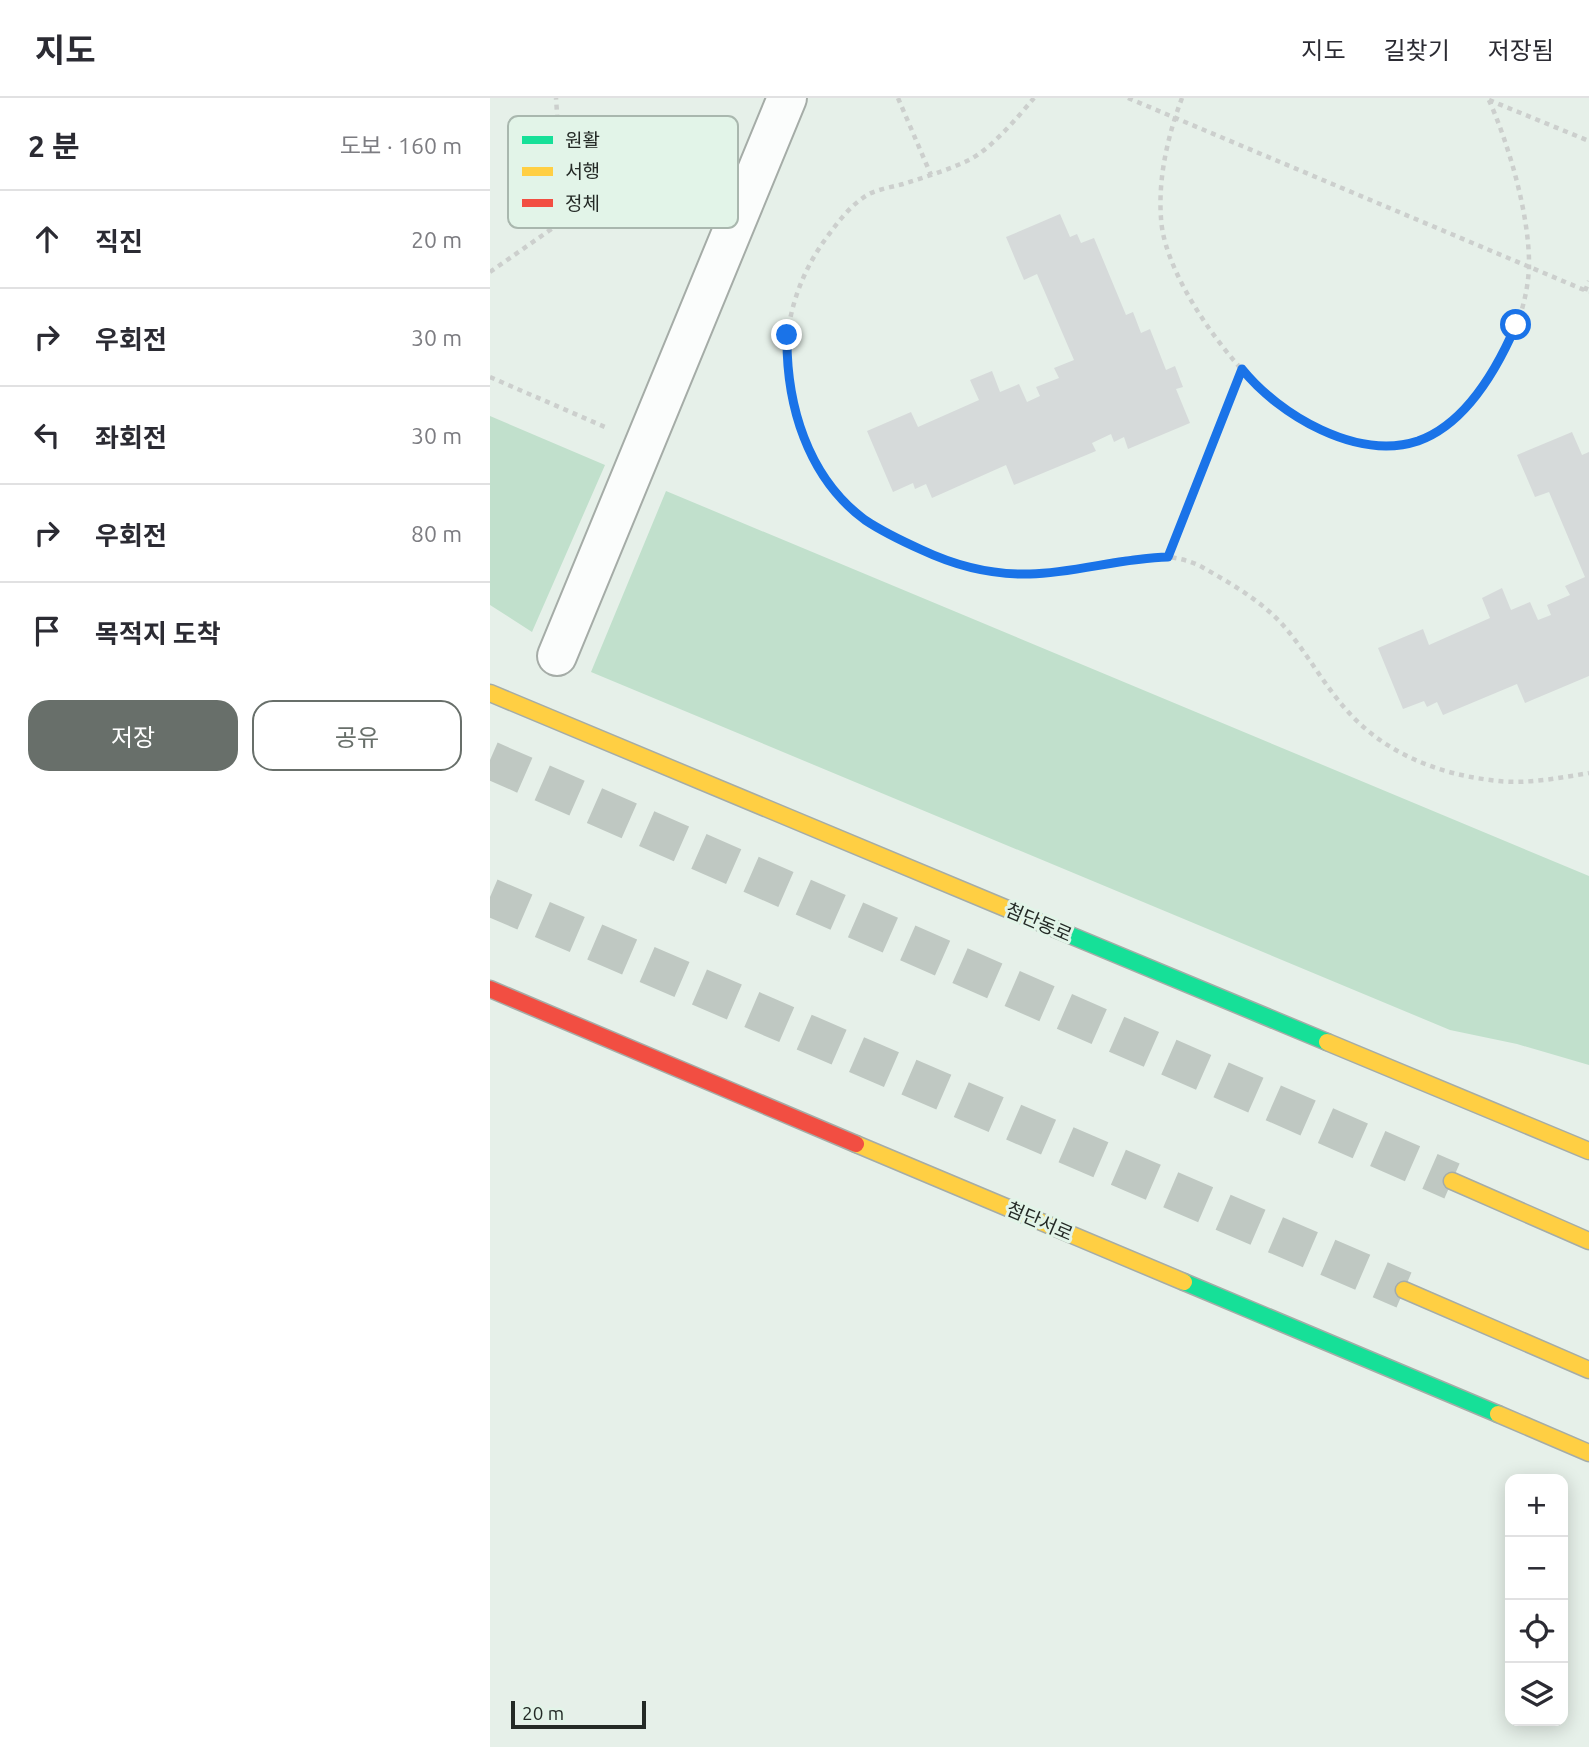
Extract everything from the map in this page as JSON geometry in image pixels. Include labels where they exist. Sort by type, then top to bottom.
[{"type":"main road","name":"첨단동로","points":[[490,693],[1589,1151]]},
{"type":"main road","name":"첨단서로","points":[[490,989],[1589,1453]]},
{"type":"main road","points":[[1452,1181],[1589,1241]]},
{"type":"main road","points":[[1404,1290],[1589,1370]]},
{"type":"street","points":[[738,217],[787,98]]},
{"type":"street","points":[[557,656],[734,228]]},
{"type":"path","points":[[556,98],[557,116]]},
{"type":"path","points":[[898,98],[932,175]]},
{"type":"path","points":[[1034,98],[1006,130],[972,158],[932,175],[870,193],[847,211],[827,236],[808,267],[794,299],[787,335],[786,367],[804,439],[819,467],[838,493],[864,519],[896,538],[962,566],[1031,574],[1137,558],[1168,557],[1197,565],[1259,603],[1281,624],[1353,718],[1400,754],[1431,767],[1499,781],[1589,773]]},
{"type":"path","points":[[1128,98],[1587,292],[1589,281]]},
{"type":"path","points":[[1182,98],[1166,152],[1161,188],[1161,220],[1170,255],[1183,286],[1226,350],[1255,385],[1311,426],[1346,439],[1384,445],[1418,441],[1448,424],[1478,394],[1501,361],[1526,293],[1529,267],[1520,198],[1498,119],[1488,99]]},
{"type":"path","points":[[1488,99],[1589,141]]},
{"type":"path","points":[[490,272],[552,228]]},
{"type":"path","points":[[1168,557],[1242,369]]},
{"type":"path","points":[[490,377],[645,444]]},
{"type":"green space","points":[[490,416],[605,465],[532,632],[490,605]]},
{"type":"green space","points":[[666,491],[1589,876],[1589,1065],[1517,1044],[1450,1030],[591,672]]},
{"type":"building","points":[[1060,214],[1070,237],[1077,234],[1081,243],[1094,238],[1126,315],[1133,312],[1141,333],[1150,329],[1166,370],[1175,366],[1183,387],[1176,389],[1190,423],[1128,449],[1124,437],[1114,442],[1111,434],[1092,443],[1096,451],[1014,485],[1006,465],[932,498],[926,484],[915,489],[913,483],[893,492],[867,431],[911,412],[918,427],[979,400],[970,380],[992,371],[1000,392],[1019,384],[1027,402],[1040,396],[1036,387],[1059,378],[1054,368],[1074,360],[1037,274],[1024,280],[1006,237]]},
{"type":"building","points":[[1572,432],[1582,455],[1589,452],[1589,676],[1525,703],[1517,684],[1443,715],[1437,702],[1427,707],[1424,701],[1403,709],[1378,648],[1423,629],[1429,645],[1490,618],[1482,598],[1502,588],[1511,610],[1530,602],[1538,620],[1551,615],[1547,605],[1570,595],[1565,586],[1585,577],[1549,492],[1535,497],[1517,455]]},
{"type":"tunnel","points":[[490,760],[1452,1181]]},
{"type":"tunnel","points":[[490,897],[1404,1290]]},
{"type":"traffic: fast","points":[[1041,923],[1327,1042]]},
{"type":"traffic: fast","points":[[1184,1282],[1498,1414]]},
{"type":"traffic: slow","points":[[490,693],[1041,923]]},
{"type":"traffic: slow","points":[[1327,1042],[1589,1151]]},
{"type":"traffic: slow","points":[[856,1144],[1184,1282]]},
{"type":"traffic: slow","points":[[1452,1181],[1589,1241]]},
{"type":"traffic: slow","points":[[1404,1290],[1589,1370]]},
{"type":"traffic: slow","points":[[1498,1414],[1589,1453]]},
{"type":"traffic: jam","points":[[490,989],[856,1144]]},
{"type":"route","points":[[787,335],[786,367],[792,401],[804,439],[819,467],[838,493],[864,519],[929,554],[962,566],[1031,574],[1137,558],[1168,557],[1242,369],[1255,385],[1311,426],[1346,439],[1384,445],[1418,441],[1448,424],[1478,394],[1501,361],[1516,325]]}]
